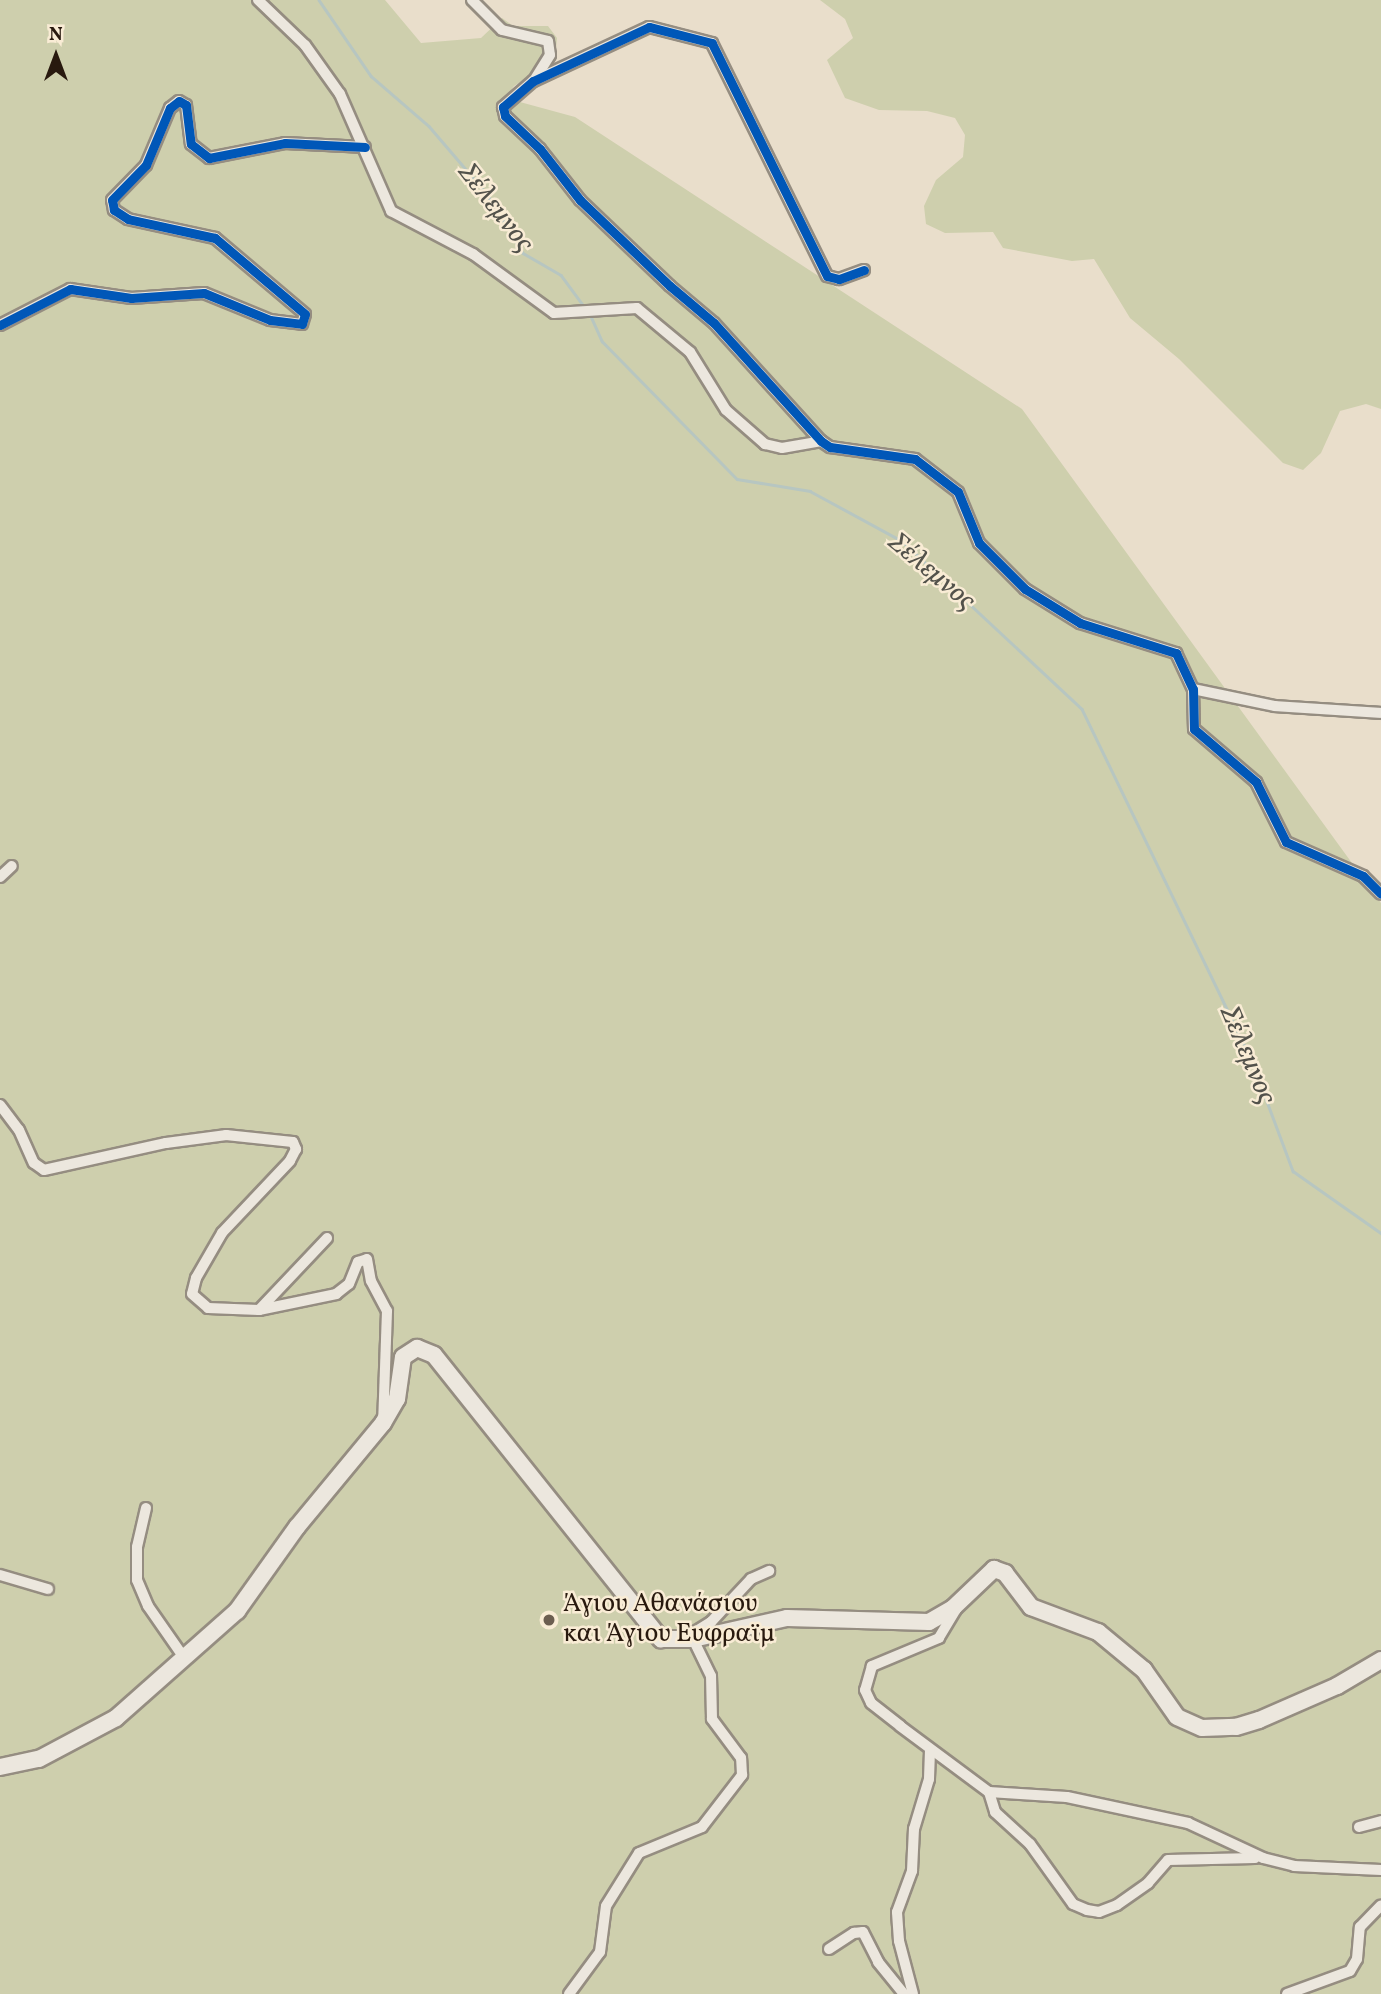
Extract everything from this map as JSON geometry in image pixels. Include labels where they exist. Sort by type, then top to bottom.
[{"type":"main road","points":[[0,1767],[39,1759],[100,1728],[184,1659],[248,1599],[297,1527],[383,1423],[397,1399],[406,1352],[417,1348],[434,1355],[648,1626],[662,1639],[688,1639],[787,1618],[920,1624],[939,1618],[988,1571],[1005,1573],[1031,1607],[1090,1628],[1127,1655],[1150,1678],[1167,1708],[1187,1724],[1202,1728],[1236,1727],[1259,1720],[1337,1686],[1381,1660]]},
{"type":"street","points":[[258,0],[320,64],[365,147],[391,211],[473,254],[554,313],[637,308],[690,352],[726,410],[765,444],[782,448],[821,442]]},
{"type":"street","points":[[472,0],[502,30],[548,41],[548,60],[533,81]]},
{"type":"street","points":[[864,270],[835,280],[827,276],[713,44],[651,27],[533,81],[505,103],[505,116],[540,149],[580,200],[670,286],[714,323],[821,442],[830,447],[915,459],[958,492],[979,543],[1009,577],[1080,623],[1176,653],[1193,689],[1194,729],[1256,782],[1286,842],[1363,876],[1381,894]]},
{"type":"street","points":[[0,326],[71,289],[131,298],[204,293],[270,320],[302,324],[305,314],[215,238],[128,219],[114,210],[112,200],[146,165],[170,107],[179,100],[186,105],[191,144],[209,158],[285,143],[365,147]]},
{"type":"street","points":[[1193,689],[1275,706],[1381,713]]},
{"type":"street","points":[[0,877],[12,866]]},
{"type":"street","points":[[0,1105],[19,1130],[34,1163],[44,1170],[166,1143],[226,1135],[293,1142],[296,1149],[290,1161],[231,1222],[192,1288],[195,1300],[208,1308],[259,1310],[336,1294],[351,1281],[358,1262],[368,1260],[371,1282],[387,1311],[383,1423]]},
{"type":"street","points":[[259,1310],[327,1238]]},
{"type":"street","points":[[146,1508],[137,1547],[137,1580],[148,1606],[184,1659]]},
{"type":"street","points":[[569,1994],[600,1952],[606,1906],[639,1853],[702,1827],[742,1774],[741,1759],[712,1719],[712,1676],[688,1639],[711,1622],[751,1579],[769,1572]]},
{"type":"street","points":[[0,1575],[48,1589]]},
{"type":"street","points":[[960,1600],[943,1635],[872,1666],[865,1681],[868,1699],[930,1751],[989,1792],[1067,1797],[1188,1823],[1263,1858]]},
{"type":"street","points":[[913,1994],[899,1941],[897,1912],[912,1871],[914,1829],[929,1779],[930,1751]]},
{"type":"street","points":[[989,1792],[995,1812],[1030,1844],[1073,1904],[1087,1910],[1099,1912],[1117,1905],[1148,1883],[1168,1860],[1263,1858],[1330,1871],[1381,1870]]},
{"type":"street","points":[[1359,1827],[1381,1821]]},
{"type":"street","points":[[1287,1994],[1350,1971],[1357,1959],[1360,1927],[1381,1905]]},
{"type":"street","points":[[829,1949],[856,1931],[863,1933],[878,1962],[904,1994]]},
{"type":"green space","points":[[0,0],[385,0],[421,43],[481,38],[502,18],[513,26],[548,26],[557,38],[555,60],[514,86],[505,98],[575,117],[1022,409],[1381,903],[1381,1994],[0,1994]]},
{"type":"green space","points":[[820,0],[1381,0],[1381,409],[1366,404],[1340,411],[1321,453],[1303,470],[1283,463],[1179,359],[1130,318],[1094,259],[1072,261],[1003,248],[993,232],[945,233],[926,224],[924,206],[936,180],[963,157],[965,135],[955,118],[927,111],[879,110],[845,98],[827,60],[853,38],[845,19]]},
{"type":"waterway","name":"Σέλεμνος","points":[[319,0],[371,76],[429,126],[487,194],[523,253],[561,275],[586,309]]},
{"type":"waterway","name":"Σέλεμνος","points":[[590,314],[602,341],[737,479],[810,491],[902,541],[1082,709],[1250,1056],[1293,1171],[1381,1233]]},
{"type":"cycle path","points":[[864,270],[839,279],[827,276],[712,43],[649,27],[533,81],[503,107],[505,116],[540,149],[580,200],[670,286],[714,323],[821,441],[830,447],[915,459],[958,492],[979,543],[1025,589],[1080,623],[1176,653],[1193,689],[1194,729],[1256,782],[1286,842],[1363,876],[1381,894]]},
{"type":"cycle path","points":[[0,325],[70,289],[131,298],[204,293],[270,320],[302,324],[305,314],[215,238],[128,219],[114,210],[112,200],[146,165],[170,108],[179,101],[186,105],[191,144],[209,158],[285,143],[365,147]]},
{"type":"place","name":"Άγιου Αθανάσιου και Άγιου Ευφραϊμ","points":[[549,1620]]}]
